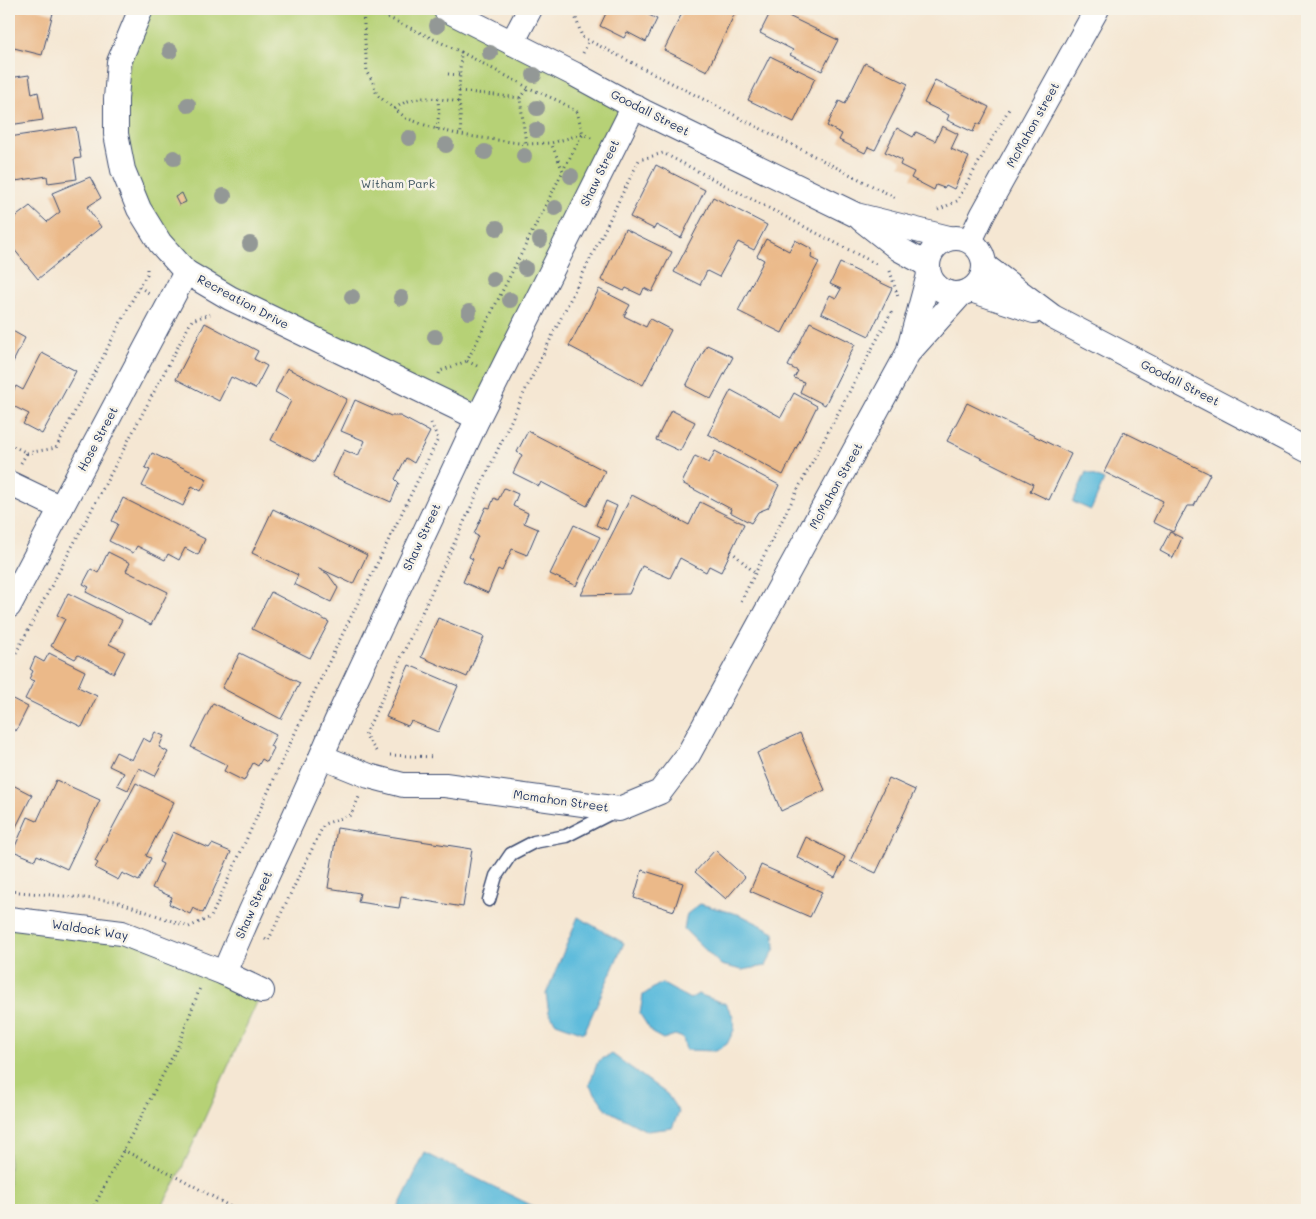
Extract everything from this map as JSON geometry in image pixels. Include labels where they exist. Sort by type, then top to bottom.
[{"type":"street","name":"Recreation Drive","points":[[141,9],[120,62],[116,99],[116,134],[123,170],[139,208],[160,243],[186,272],[230,298],[478,418]]},
{"type":"street","name":"Goodall Street","points":[[445,9],[634,106],[856,215],[959,240]]},
{"type":"street","points":[[512,43],[530,9]]},
{"type":"street","name":"McMahon street","points":[[959,240],[983,214],[1097,9]]},
{"type":"street","name":"Shaw Street","points":[[217,970],[242,930],[344,705],[478,418],[634,106]]},
{"type":"street","name":"Goodall Street","points":[[856,215],[899,250],[929,270]]},
{"type":"street","points":[[959,240],[976,245],[985,266],[978,284],[966,292],[908,353],[929,270],[930,256],[934,248],[941,242],[959,240]]},
{"type":"street","points":[[985,266],[1053,317]]},
{"type":"street","points":[[929,270],[936,286],[948,293],[966,292],[1053,317]]},
{"type":"street","name":"Hose Street","points":[[9,606],[186,272]]},
{"type":"street","name":"Goodall Street","points":[[1053,317],[1307,450]]},
{"type":"street","name":"McMahon Street","points":[[763,619],[908,353]]},
{"type":"street","points":[[9,484],[61,508]]},
{"type":"street","name":"Mcmahon Street","points":[[322,757],[373,765],[403,785],[445,785],[620,809],[660,792],[688,755],[763,619]]},
{"type":"street","name":"Waldock Way","points":[[9,919],[122,933],[217,970],[262,992]]},
{"type":"lane","points":[[489,900],[496,876],[511,854],[534,842],[566,836],[620,809]]},
{"type":"path","points":[[363,9],[367,73],[372,80],[377,96],[406,118],[461,135],[526,144],[551,143],[583,134],[612,148]]},
{"type":"path","points":[[370,9],[461,52],[529,88],[561,102],[577,112],[583,134],[467,361],[499,377]]},
{"type":"path","points":[[573,9],[582,37],[904,202]]},
{"type":"path","points":[[461,52],[459,91],[461,135]]},
{"type":"path","points":[[448,74],[460,75]]},
{"type":"path","points":[[526,144],[520,98],[529,88]]},
{"type":"path","points":[[459,91],[520,98]]},
{"type":"path","points":[[396,109],[406,101],[416,98],[460,102]]},
{"type":"path","points":[[437,129],[440,112],[438,100]]},
{"type":"path","points":[[936,211],[957,201],[1008,109]]},
{"type":"path","points":[[551,143],[563,171]]},
{"type":"path","points":[[268,941],[324,824],[350,815],[373,765],[365,735],[525,391],[639,160],[663,153],[882,266]]},
{"type":"path","points":[[9,444],[27,453],[56,448],[147,274],[146,259]]},
{"type":"path","points":[[890,271],[898,299]]},
{"type":"path","points":[[741,601],[894,308]]},
{"type":"path","points":[[9,666],[192,320],[216,312]]},
{"type":"path","points":[[9,891],[116,901],[189,927],[211,917],[306,709],[438,439],[428,417]]},
{"type":"path","points":[[9,535],[11,540],[9,544]]},
{"type":"path","points":[[731,551],[755,573]]},
{"type":"path","points":[[373,765],[434,757]]},
{"type":"path","points":[[92,1210],[217,970]]},
{"type":"path","points":[[123,1150],[178,1177],[236,1210]]},
{"type":"green space","name":"Witham Park","points":[[141,9],[445,9],[634,106],[478,418],[230,298],[160,243],[116,134]]},
{"type":"green space","points":[[9,919],[122,933],[262,991],[178,1177],[160,1210],[9,1210]]},
{"type":"water","points":[[1086,472],[1104,480],[1091,510],[1073,502]]},
{"type":"water","points":[[700,904],[741,915],[774,932],[775,948],[766,966],[742,970],[721,965],[684,929],[687,914]]},
{"type":"water","points":[[578,917],[624,943],[584,1033],[556,1023],[549,1013],[546,994]]},
{"type":"water","points":[[661,983],[690,999],[698,994],[726,1004],[733,1016],[734,1030],[727,1044],[716,1051],[686,1050],[683,1038],[675,1035],[663,1039],[652,1033],[640,1014],[643,995]]},
{"type":"water","points":[[612,1054],[667,1094],[679,1112],[672,1128],[647,1131],[607,1110],[589,1085],[598,1061]]},
{"type":"water","points":[[425,1153],[541,1210],[397,1210]]},
{"type":"building","points":[[9,9],[37,9],[53,13],[42,55],[10,47],[12,41],[9,40]]},
{"type":"building","points":[[608,9],[649,9],[647,14],[657,19],[646,42],[627,32],[624,38],[600,26]]},
{"type":"building","points":[[684,9],[737,9],[707,71],[664,50]]},
{"type":"building","points":[[772,9],[838,40],[822,71],[790,55],[793,50],[760,33]]},
{"type":"building","points":[[770,56],[815,78],[794,122],[748,100]]},
{"type":"building","points":[[865,63],[908,84],[875,150],[868,147],[865,153],[839,140],[842,134],[827,126],[839,101],[845,104]]},
{"type":"building","points":[[29,75],[32,94],[38,92],[43,120],[9,125],[9,78]]},
{"type":"building","points":[[935,80],[989,107],[980,125],[977,123],[973,132],[947,120],[949,115],[924,103]]},
{"type":"building","points":[[942,126],[958,134],[951,149],[969,157],[954,189],[946,185],[944,188],[936,185],[934,190],[911,178],[914,172],[900,165],[902,160],[885,152],[897,128],[913,137],[916,132],[935,141]]},
{"type":"building","points":[[76,127],[81,158],[74,159],[77,179],[48,183],[47,176],[9,182],[9,137]]},
{"type":"building","points":[[656,165],[705,190],[681,238],[656,225],[654,229],[630,217]]},
{"type":"building","points":[[90,177],[101,198],[87,207],[101,227],[38,279],[9,243],[9,231],[14,227],[10,221],[30,206],[47,222],[60,212],[52,193]]},
{"type":"building","points":[[182,193],[186,202],[179,205],[175,197]]},
{"type":"building","points":[[713,197],[767,225],[754,250],[738,242],[719,277],[707,271],[700,285],[674,272]]},
{"type":"building","points":[[625,229],[672,252],[652,292],[644,288],[641,295],[626,288],[624,291],[601,280]]},
{"type":"building","points":[[766,239],[789,251],[795,240],[812,249],[811,258],[819,262],[782,333],[738,311],[764,260],[757,256]]},
{"type":"building","points":[[840,263],[892,288],[869,336],[821,313],[830,295],[836,298],[841,289],[830,284]]},
{"type":"building","points":[[599,289],[630,305],[624,316],[646,327],[650,319],[671,330],[643,385],[569,346]]},
{"type":"building","points":[[810,322],[855,344],[825,405],[800,392],[804,382],[794,378],[798,371],[788,366]]},
{"type":"building","points":[[205,323],[258,351],[254,359],[267,366],[255,389],[231,377],[219,401],[176,379]]},
{"type":"building","points":[[9,329],[25,338],[9,370]]},
{"type":"building","points":[[707,345],[733,357],[711,399],[686,386]]},
{"type":"building","points":[[42,353],[76,371],[42,434],[23,424],[29,414],[9,404],[9,399],[16,386],[23,390]]},
{"type":"building","points":[[287,368],[347,399],[314,462],[271,440],[291,401],[275,392]]},
{"type":"building","points":[[731,390],[781,417],[794,393],[817,406],[783,475],[708,434]]},
{"type":"building","points":[[355,400],[391,416],[400,416],[430,432],[414,463],[406,458],[395,479],[399,483],[391,502],[332,476],[344,450],[358,456],[365,441],[341,431]]},
{"type":"building","points":[[967,403],[1071,454],[1049,500],[1030,491],[1033,484],[947,441]]},
{"type":"building","points":[[671,410],[695,422],[680,451],[656,440]]},
{"type":"building","points":[[528,431],[605,471],[587,506],[541,482],[539,486],[513,473],[522,455],[517,452]]},
{"type":"building","points":[[1124,432],[1210,474],[1194,506],[1187,506],[1173,532],[1153,522],[1163,501],[1104,472]]},
{"type":"building","points":[[715,451],[779,485],[768,508],[758,512],[751,523],[730,512],[731,509],[682,483],[695,456],[709,463]]},
{"type":"building","points":[[152,453],[207,479],[201,491],[192,486],[183,506],[142,486],[150,470],[145,468]]},
{"type":"building","points":[[504,488],[518,494],[513,506],[528,513],[524,523],[538,529],[527,555],[512,549],[502,571],[498,569],[488,593],[463,582],[473,559],[469,557],[478,536],[474,534],[486,507],[490,508],[494,498],[498,500]]},
{"type":"building","points":[[632,495],[689,525],[700,502],[744,524],[721,572],[709,566],[706,572],[680,558],[670,578],[642,566],[629,594],[581,595]]},
{"type":"building","points":[[123,498],[205,539],[198,555],[185,548],[179,560],[168,554],[165,560],[137,546],[133,553],[109,541],[118,524],[112,521]]},
{"type":"building","points":[[606,501],[617,506],[607,530],[596,525]]},
{"type":"building","points":[[273,509],[367,555],[353,584],[319,568],[328,574],[338,588],[331,602],[294,584],[298,575],[252,553]]},
{"type":"building","points":[[574,525],[600,537],[576,586],[550,574]]},
{"type":"building","points":[[1170,532],[1182,538],[1173,558],[1160,551]]},
{"type":"building","points":[[108,552],[130,563],[126,571],[168,592],[151,625],[86,592],[89,587],[83,584],[91,569],[98,573]]},
{"type":"building","points":[[271,592],[329,622],[310,658],[252,629]]},
{"type":"building","points":[[68,593],[122,620],[109,644],[125,652],[114,673],[78,655],[75,659],[51,646],[65,619],[57,615]]},
{"type":"building","points":[[438,618],[484,637],[467,677],[421,657]]},
{"type":"building","points":[[49,653],[85,671],[78,687],[97,696],[82,727],[25,699],[34,681],[29,679],[33,671],[30,669],[35,657],[44,662]]},
{"type":"building","points":[[240,653],[300,683],[281,719],[222,688]]},
{"type":"building","points":[[409,665],[458,686],[438,732],[411,721],[408,726],[386,717]]},
{"type":"building","points":[[9,697],[28,707],[16,731],[9,727]]},
{"type":"building","points":[[213,703],[276,735],[270,746],[274,748],[267,762],[262,759],[258,766],[253,763],[244,781],[224,771],[227,765],[191,747]]},
{"type":"building","points":[[155,732],[164,736],[159,747],[168,752],[155,776],[139,768],[128,790],[117,785],[124,773],[109,766],[116,752],[132,760],[143,738],[150,742]]},
{"type":"building","points":[[800,733],[825,790],[781,811],[757,753]]},
{"type":"building","points":[[889,778],[915,790],[876,873],[850,861]]},
{"type":"building","points":[[56,780],[100,800],[67,869],[37,855],[35,860],[13,851],[28,817],[37,821]]},
{"type":"building","points":[[9,783],[32,795],[9,841]]},
{"type":"building","points":[[136,783],[174,802],[146,856],[151,858],[139,881],[122,873],[118,880],[95,868],[98,863],[95,861]]},
{"type":"building","points":[[337,828],[472,849],[463,907],[401,897],[399,908],[358,902],[360,893],[328,888]]},
{"type":"building","points":[[173,832],[209,848],[212,844],[231,852],[203,913],[193,908],[190,914],[169,904],[172,897],[152,888],[163,864],[159,862]]},
{"type":"building","points":[[806,837],[845,857],[835,878],[797,857]]},
{"type":"building","points":[[715,850],[745,877],[726,899],[695,872]]},
{"type":"building","points":[[761,865],[822,892],[810,917],[750,891]]},
{"type":"building","points":[[642,870],[683,883],[674,911],[634,898]]}]
